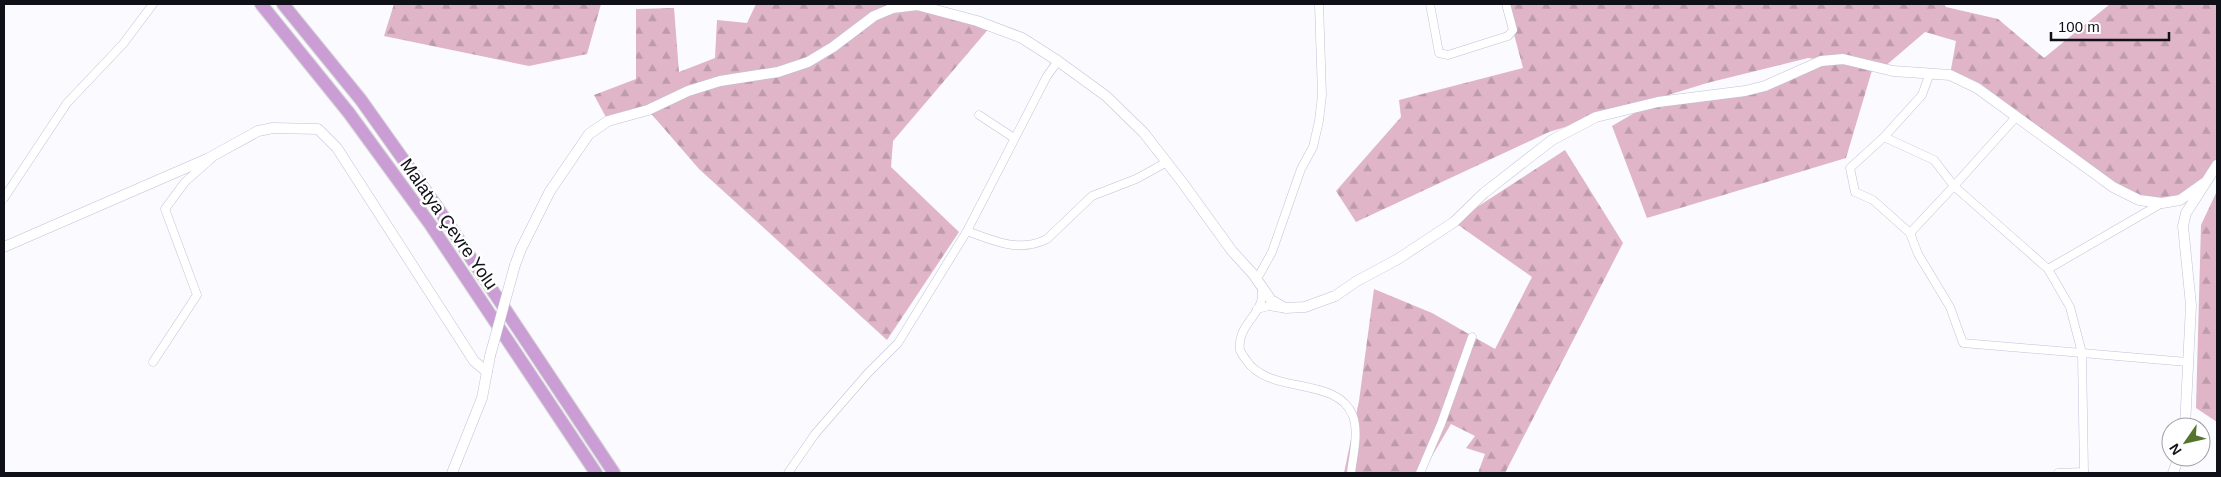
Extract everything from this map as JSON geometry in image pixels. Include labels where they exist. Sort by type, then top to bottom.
[{"type":"highway","name":"Malatya Çevre Yolu","points":[[260,4],[349,113],[430,224],[596,473]]},
{"type":"highway","name":"Malatya Çevre Yolu","points":[[282,4],[361,100],[437,207],[614,473]]},
{"type":"street","points":[[4,198],[67,103],[123,44],[154,4]]},
{"type":"street","points":[[1319,4],[1322,95],[1319,121],[1313,147],[1301,169],[1259,283],[1261,301],[1240,336],[1240,352],[1251,367],[1269,379],[1330,393],[1343,401],[1353,417],[1355,440],[1351,473]]},
{"type":"street","points":[[1430,4],[1439,53],[1448,55],[1508,36],[1513,30],[1506,4]]},
{"type":"street","points":[[452,473],[482,398],[490,356],[521,249],[550,191],[589,134],[608,121],[648,110],[688,91],[720,81],[778,72],[808,62],[833,47],[874,16],[893,8],[914,5],[977,21],[1022,38],[1058,61],[1106,96],[1144,133],[1271,300],[1285,308]]},
{"type":"street","points":[[1257,309],[1269,306],[1285,308],[1305,307],[1335,296],[1454,222],[1484,193],[1552,140],[1596,118],[1658,102],[1745,91],[1766,86],[1821,61],[1843,59],[1893,71],[1950,75],[1977,88],[2113,187],[2139,200],[2162,203],[2180,200],[2204,183]]},
{"type":"street","points":[[788,473],[815,434],[868,372],[898,343],[967,231],[1047,76],[1058,61]]},
{"type":"street","points":[[1930,73],[1922,95],[1884,137],[1850,168],[1855,192],[1873,200],[1910,233],[1918,254],[1950,306],[1963,343],[2187,362]]},
{"type":"street","points":[[979,115],[1003,133],[1014,138]]},
{"type":"street","points":[[1910,233],[2016,117]]},
{"type":"street","points":[[4,247],[218,153],[258,131],[273,128],[318,130],[336,148],[474,361],[487,372]]},
{"type":"street","points":[[1884,137],[1934,160],[1954,186],[2048,269],[2070,307],[2082,353],[2084,473],[2058,473]]},
{"type":"street","points":[[153,362],[198,295],[165,210],[185,182],[218,153]]},
{"type":"street","points":[[967,231],[1004,244],[1029,246],[1038,243],[1047,239],[1092,196],[1136,179],[1167,162]]},
{"type":"street","points":[[2185,417],[2191,306],[2183,226],[2186,213],[2217,165]]},
{"type":"street","points":[[2048,269],[2162,203]]},
{"type":"street","points":[[1420,473],[1441,424],[1472,337]]},
{"type":"green space","points":[[394,4],[601,4],[587,54],[529,66],[384,36]]},
{"type":"green space","points":[[756,4],[917,5],[991,26],[893,141],[891,167],[959,232],[887,340],[699,169],[648,110],[608,121],[594,95],[636,79],[636,9],[674,8],[679,72],[715,58],[717,20],[747,23]]},
{"type":"green space","points":[[1506,4],[1944,4],[1946,7],[1998,19],[2044,58],[2110,4],[2217,4],[2217,165],[2180,200],[2127,194],[1950,75],[1956,41],[1925,32],[1883,68],[1873,67],[1846,158],[1647,218],[1612,126],[1648,105],[1755,88],[1821,61],[1837,62],[1808,58],[1707,83],[1549,132],[1356,222],[1336,191],[1401,117],[1399,100],[1523,68]]},
{"type":"green space","points":[[1565,150],[1623,243],[1505,473],[1478,473],[1485,454],[1466,448],[1475,436],[1451,424],[1422,473],[1344,473],[1359,401],[1374,289],[1432,313],[1495,349],[1532,277],[1454,222]]},
{"type":"green space","points":[[2217,191],[2217,422],[2196,408],[2201,225]]}]
